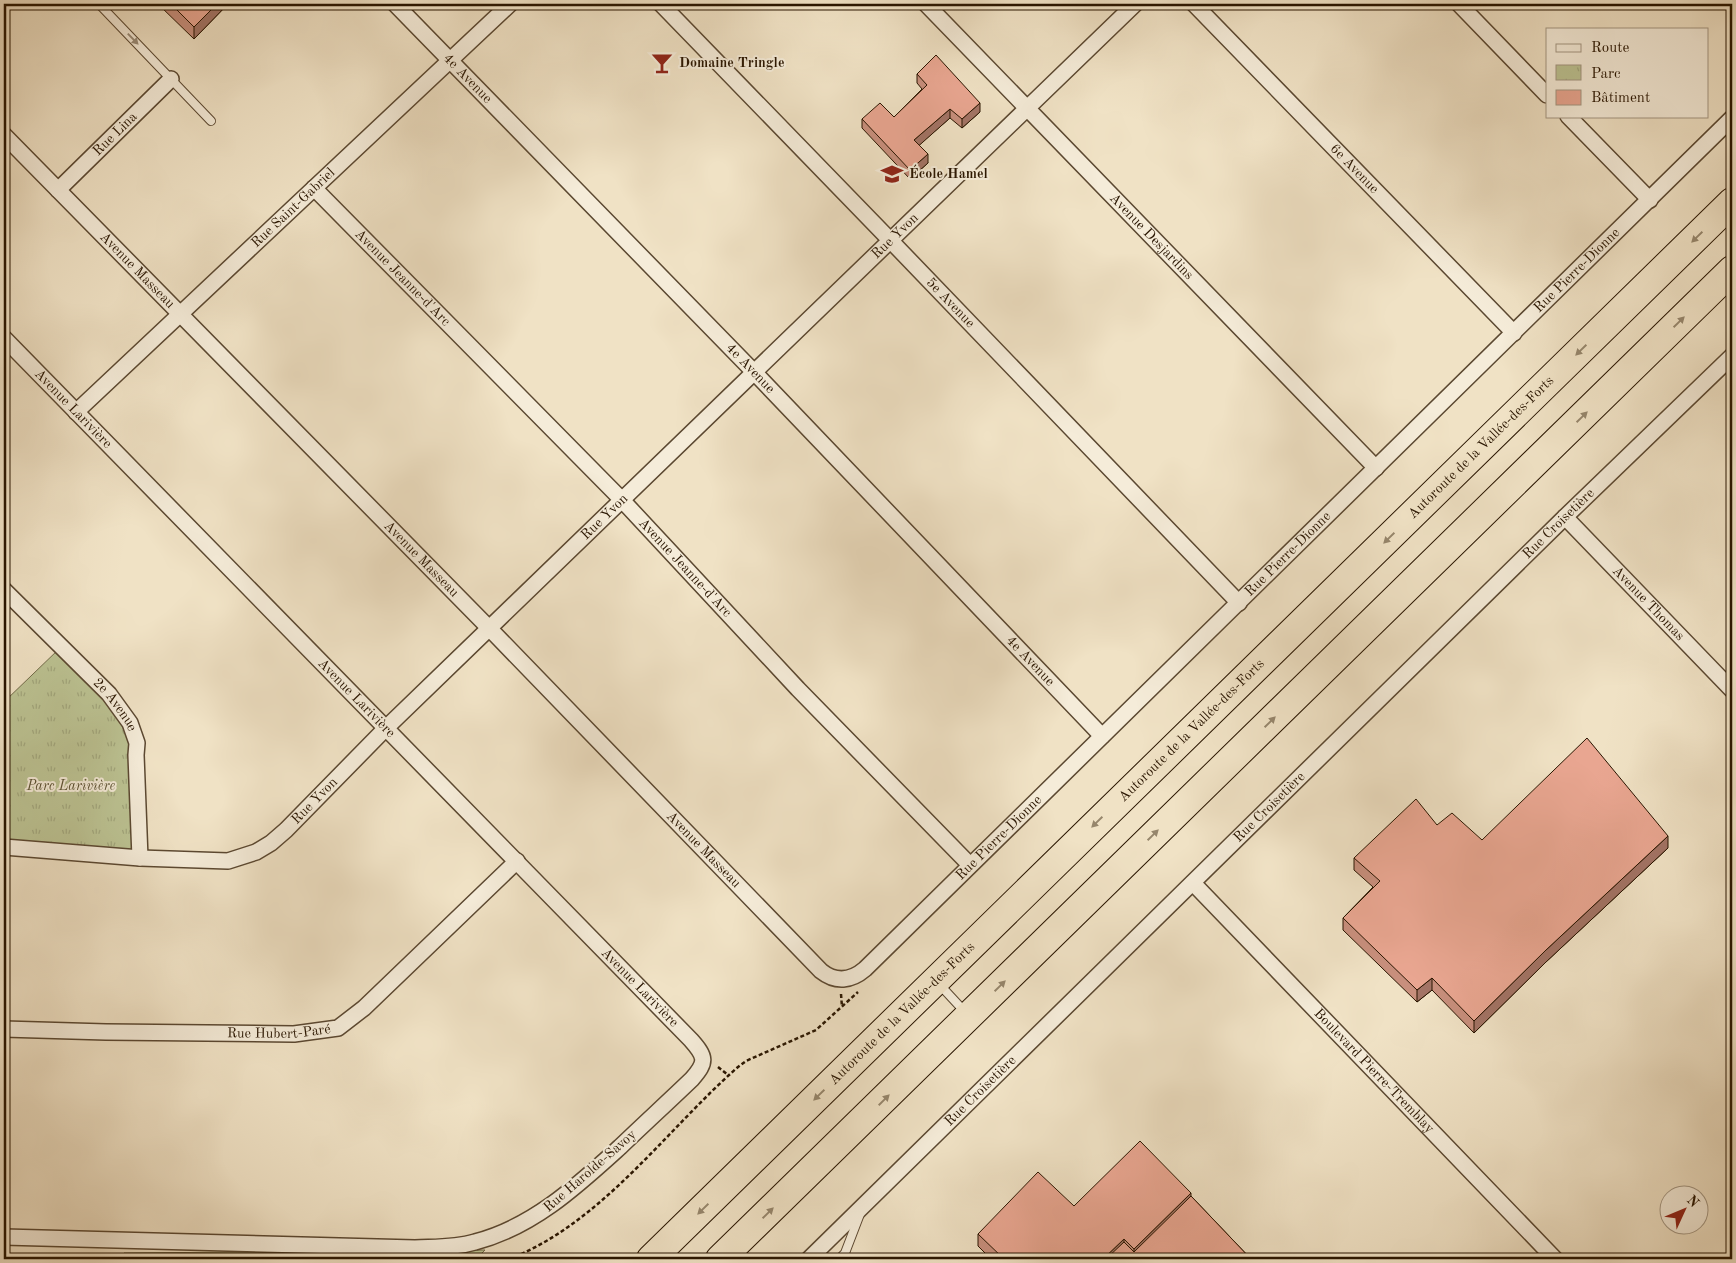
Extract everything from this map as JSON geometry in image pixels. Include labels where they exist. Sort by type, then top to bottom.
[{"type":"highway","name":"Autoroute de la Vallée-des-Forts","points":[[651,1259],[1732,202]]},
{"type":"highway","points":[[720,1259],[1732,270]]},
{"type":"street","name":"4e Avenue","points":[[395,4],[754,372],[1102,736]]},
{"type":"street","name":"Rue Saint-Gabriel","points":[[76,412],[510,4]]},
{"type":"street","name":"5e Avenue","points":[[661,4],[1238,603]]},
{"type":"street","name":"Avenue Desjardins","points":[[926,4],[1028,107],[1376,468]]},
{"type":"street","name":"Rue Yvon","points":[[4,847],[140,858],[228,861],[256,852],[271,843],[386,728],[1135,4]]},
{"type":"street","name":"6e Avenue","points":[[1194,4],[1514,333]]},
{"type":"street","points":[[1459,4],[1546,93]]},
{"type":"street","name":"Rue Lina","points":[[58,190],[171,79]]},
{"type":"street","points":[[1570,118],[1650,200]]},
{"type":"street","name":"Rue Pierre-Dionne","points":[[840,987],[859,975],[1732,118]]},
{"type":"street","name":"Avenue Masseau","points":[[4,135],[489,628],[821,971],[840,987]]},
{"type":"street","name":"Avenue Jeanne-d'Arc","points":[[314,188],[622,500],[798,689],[970,865]]},
{"type":"street","name":"Avenue Larivière","points":[[4,338],[691,1040],[701,1051],[704,1061]]},
{"type":"street","name":"Rue Croisetière","points":[[809,1259],[1565,517],[1732,356]]},
{"type":"street","name":"Avenue Thomas","points":[[1565,517],[1732,690]]},
{"type":"street","name":"2e Avenue","points":[[4,590],[110,694],[130,723],[137,743],[140,858]]},
{"type":"street","name":"Rue Hubert-Paré","points":[[4,1029],[294,1034],[338,1028],[364,1008],[517,861]]},
{"type":"street","name":"Boulevard Pierre-Tremblay","points":[[1193,883],[1555,1259]]},
{"type":"street","name":"Rue Harolde-Savoy","points":[[4,1237],[415,1248],[448,1247],[476,1242],[518,1226],[557,1202],[692,1079],[702,1067],[704,1061]]},
{"type":"lane","points":[[99,4],[211,121]]},
{"type":"lane","points":[[935,981],[969,1016]]},
{"type":"lane","points":[[839,1259],[845,1253],[863,1207]]},
{"type":"path","name":"Rue Harolde-Savoy","points":[[509,1259],[550,1240],[596,1204],[728,1075],[746,1061],[816,1030],[842,1007],[840,987]]},
{"type":"path","points":[[721,1068],[728,1075]]},
{"type":"path","points":[[4,1258],[33,1259]]},
{"type":"green space","name":"Parc Larivière","points":[[60,648],[132,729],[140,858],[4,852],[4,702]]},
{"type":"green space","points":[[485,1250],[476,1259],[131,1259],[124,1253]]},
{"type":"building","points":[[171,4],[217,4],[194,27]]},
{"type":"building","points":[[936,55],[980,103],[962,119],[950,109],[914,140],[928,154],[910,170],[862,119],[880,103],[894,117],[927,85],[917,74]]},
{"type":"building","points":[[1587,738],[1668,836],[1546,950],[1474,1021],[1432,978],[1417,990],[1343,918],[1380,881],[1354,858],[1416,799],[1437,825],[1452,813],[1482,840]]},
{"type":"building","points":[[1140,1141],[1191,1193],[1134,1249],[1124,1239],[1103,1259],[1004,1259],[978,1234],[1038,1172],[1074,1206]]},
{"type":"building","points":[[1191,1196],[1251,1259],[1106,1259],[1124,1242],[1134,1252]]},
{"type":"place","name":"Domaine Tringle","points":[[662,63]]},
{"type":"place","name":"École Hamel","points":[[892,174]]}]
